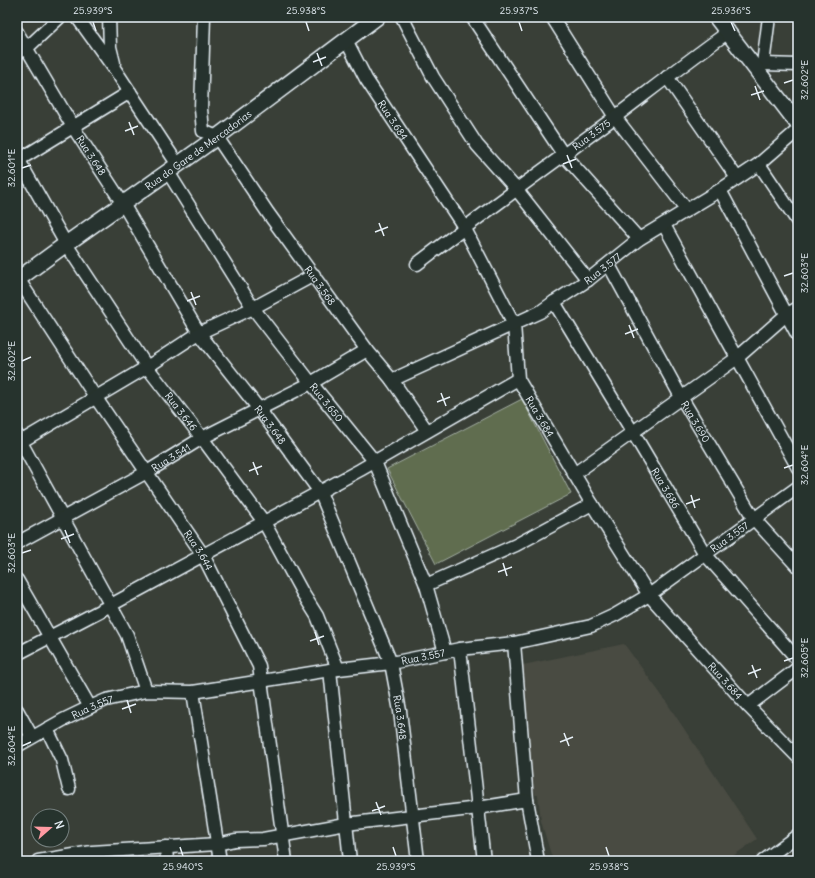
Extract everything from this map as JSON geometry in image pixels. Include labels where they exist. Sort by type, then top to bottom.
[{"type":"street","points":[[22,50],[60,17]]},
{"type":"street","name":"Rua 3.650","points":[[77,17],[130,92],[254,308],[311,383],[375,462],[426,585],[445,652]]},
{"type":"street","points":[[109,17],[110,47],[116,71]]},
{"type":"street","name":"Rua 3.568","points":[[204,17],[201,109],[203,131],[217,137],[268,213],[367,350],[392,380],[427,431]]},
{"type":"street","name":"Rua do Gare de Mercadorias","points":[[17,279],[217,137],[377,17]]},
{"type":"street","points":[[402,17],[433,77],[473,138],[517,190],[588,280]]},
{"type":"street","points":[[472,17],[563,154],[639,239]]},
{"type":"street","points":[[552,17],[615,117],[687,210]]},
{"type":"street","points":[[716,17],[726,33],[760,66],[798,124]]},
{"type":"street","points":[[760,66],[769,17]]},
{"type":"street","name":"Rua 3.648","points":[[17,32],[22,50],[123,204],[199,334],[259,409],[320,492],[391,663],[400,711],[418,861]]},
{"type":"street","name":"Rua 3.575","points":[[417,264],[464,227],[517,190],[726,33]]},
{"type":"street","name":"Rua 3.684","points":[[346,40],[366,79],[464,227],[514,324],[518,379],[592,504],[649,595],[748,706],[798,757]]},
{"type":"street","points":[[760,66],[798,65]]},
{"type":"street","points":[[667,77],[737,178]]},
{"type":"street","points":[[18,159],[130,92]]},
{"type":"street","name":"Rua 3.577","points":[[392,380],[540,312],[588,280],[639,239],[720,190],[759,164],[798,130]]},
{"type":"street","name":"Rua 3.646","points":[[18,159],[66,244],[147,367],[264,522],[302,592],[317,616],[334,670],[350,861]]},
{"type":"street","points":[[759,164],[798,222]]},
{"type":"street","points":[[720,190],[798,336]]},
{"type":"street","points":[[664,225],[798,468]]},
{"type":"street","name":"Rua 3.690","points":[[608,265],[680,397],[754,519],[798,567]]},
{"type":"street","points":[[146,691],[127,635],[18,440],[96,398],[199,334],[254,308],[314,275]]},
{"type":"street","name":"Rua 3.644","points":[[17,279],[96,398],[204,555],[259,666],[286,861]]},
{"type":"street","name":"Rua 3.686","points":[[554,302],[705,554],[798,660]]},
{"type":"street","points":[[574,474],[736,358],[786,315],[798,308]]},
{"type":"street","name":"Rua 3.541","points":[[17,543],[62,517],[147,472],[202,438],[311,383],[367,350]]},
{"type":"street","points":[[17,654],[111,605],[375,462],[518,379]]},
{"type":"street","name":"Rua 3.557","points":[[17,746],[47,729],[106,700],[146,691],[193,692],[334,670],[391,663],[460,649],[514,643],[591,626],[615,615],[649,595],[798,487]]},
{"type":"street","points":[[426,585],[516,545],[592,504]]},
{"type":"street","points":[[17,580],[90,707]]},
{"type":"street","points":[[514,643],[527,800],[538,861]]},
{"type":"street","points":[[460,649],[484,861]]},
{"type":"street","points":[[748,706],[798,668]]},
{"type":"street","points":[[193,692],[220,861]]},
{"type":"street","points":[[17,710],[32,737]]},
{"type":"street","points":[[47,729],[62,760],[69,789]]},
{"type":"street","points":[[38,861],[93,857],[166,847],[217,844],[235,840],[263,839],[346,824],[478,808],[527,800]]},
{"type":"street","points":[[763,861],[798,835]]},
{"type":"street","points":[[166,847],[167,861]]},
{"type":"shaded area","points":[[624,644],[663,697],[757,839],[726,861],[553,861],[541,821],[538,795],[535,795],[518,666]]},
{"type":"green space","points":[[522,399],[571,494],[436,564],[387,469]]}]
